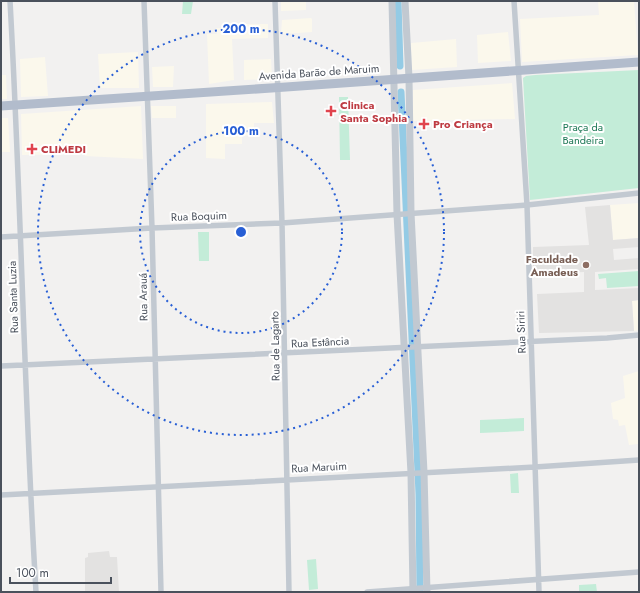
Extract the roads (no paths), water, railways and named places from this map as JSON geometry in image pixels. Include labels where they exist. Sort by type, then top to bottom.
[{"type":"main road","name":"Avenida Barão de Maruim","points":[[1,106],[148,95],[395,81],[639,62]]},
{"type":"street","name":"Rua Santa Luzia","points":[[10,1],[16,105],[30,493],[36,592]]},
{"type":"street","name":"Rua Arauá","points":[[144,1],[152,228],[154,358],[161,592]]},
{"type":"street","name":"Rua de Lagarto","points":[[275,1],[282,223],[289,592]]},
{"type":"street","points":[[392,1],[395,81],[404,214],[416,347],[420,589]]},
{"type":"street","points":[[405,1],[409,80],[404,214],[406,347],[418,473],[420,589]]},
{"type":"street","name":"Rua Siriri","points":[[514,1],[526,205],[539,592]]},
{"type":"street","name":"Rua Boquim","points":[[1,238],[152,228],[282,223],[526,205],[639,194]]},
{"type":"street","name":"Rua Estância","points":[[1,366],[531,342],[639,335]]},
{"type":"street","name":"Rua Maruim","points":[[1,495],[535,467],[639,460]]},
{"type":"street","points":[[367,592],[639,572]]},
{"type":"waterway","points":[[398,1],[400,66]]},
{"type":"waterway","points":[[401,92],[419,494],[420,592]]},
{"type":"place","name":"Clinica Santa Sophia","points":[[331,111]]},
{"type":"place","name":"Pro Criança","points":[[424,124]]},
{"type":"place","name":"CLIMEDI","points":[[32,149]]},
{"type":"place","name":"Faculdade Amadeus","points":[[586,265]]},
{"type":"park label","name":"Praça da Bandeira","points":[[583,133]]}]
